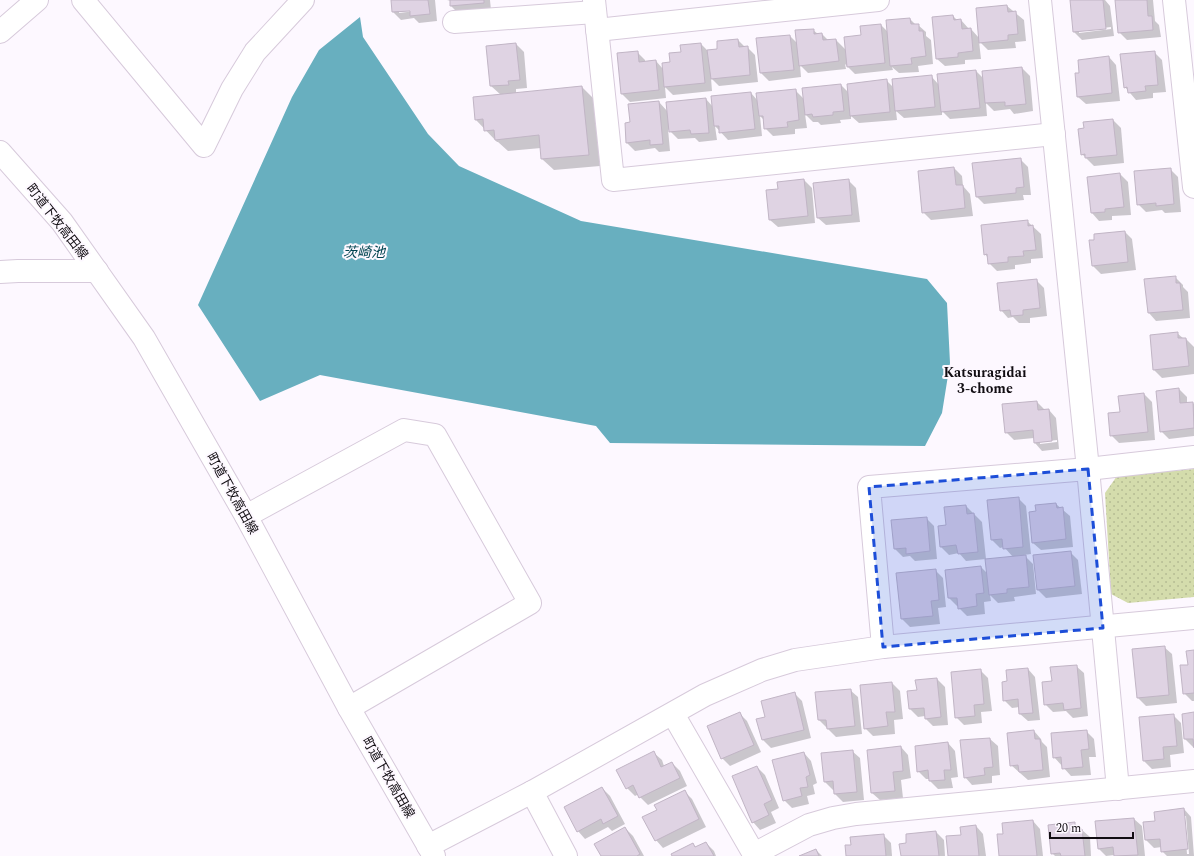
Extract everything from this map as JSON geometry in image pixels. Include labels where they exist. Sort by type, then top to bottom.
[{"type":"street","points":[[0,32],[37,0]]},
{"type":"street","points":[[83,0],[204,146],[232,89],[255,52],[303,0]]},
{"type":"street","points":[[454,22],[878,0]]},
{"type":"street","points":[[1040,0],[1088,469],[1118,789]]},
{"type":"street","points":[[1174,0],[1194,187]]},
{"type":"street","points":[[595,14],[613,180],[1054,134]]},
{"type":"street","name":"町道下牧高田線","points":[[0,152],[62,222],[144,338],[246,516],[349,708],[431,851]]},
{"type":"street","points":[[0,272],[97,271]]},
{"type":"street","points":[[246,516],[404,430],[435,435],[530,603],[349,708]]},
{"type":"street","points":[[883,648],[869,487],[1088,469],[1194,456]]},
{"type":"street","points":[[431,851],[532,792],[705,695],[762,670],[795,660],[883,648],[1103,628],[1194,618]]},
{"type":"street","points":[[673,714],[755,855],[809,825],[833,818],[856,814],[1194,781]]},
{"type":"street","points":[[532,792],[566,856]]},
{"type":"highlighted area","points":[[1088,469],[1103,628],[883,647],[869,487]]},
{"type":"green space","points":[[1194,469],[1194,597],[1128,603],[1111,594],[1105,493],[1117,476]]},
{"type":"water","name":"茨崎池","points":[[360,17],[363,37],[428,134],[459,166],[581,221],[927,279],[947,303],[950,363],[942,413],[925,446],[610,443],[596,426],[320,375],[260,401],[198,305],[292,97],[319,50]]},
{"type":"building","points":[[391,0],[428,0],[430,14],[410,16],[410,11],[392,12]]},
{"type":"building","points":[[450,0],[484,0],[484,3],[450,6]]},
{"type":"building","points":[[1070,0],[1103,0],[1106,29],[1073,32]]},
{"type":"building","points":[[1115,0],[1147,0],[1148,16],[1152,16],[1153,30],[1118,33]]},
{"type":"building","points":[[1007,5],[1008,12],[1016,11],[1018,34],[1008,35],[1008,40],[979,43],[976,8]]},
{"type":"building","points":[[953,15],[954,20],[961,19],[962,29],[971,28],[973,51],[958,53],[958,57],[936,59],[932,17]]},
{"type":"building","points":[[910,18],[911,24],[919,24],[919,31],[923,31],[926,56],[911,58],[912,64],[890,66],[886,20]]},
{"type":"building","points":[[881,24],[885,63],[847,67],[844,37],[861,35],[860,26]]},
{"type":"building","points":[[814,29],[814,34],[822,33],[823,40],[836,39],[839,61],[799,66],[795,30]]},
{"type":"building","points":[[790,35],[794,70],[760,73],[756,38]]},
{"type":"building","points":[[738,39],[739,47],[748,46],[750,75],[711,79],[707,50],[717,49],[717,41]]},
{"type":"building","points":[[516,43],[520,80],[508,81],[509,85],[490,86],[486,46]]},
{"type":"building","points":[[701,43],[705,83],[664,87],[662,63],[670,62],[669,53],[681,52],[680,45]]},
{"type":"building","points":[[638,51],[639,62],[656,60],[659,90],[621,94],[617,53]]},
{"type":"building","points":[[1155,51],[1158,85],[1145,86],[1146,91],[1128,93],[1127,87],[1124,88],[1120,54]]},
{"type":"building","points":[[1109,56],[1112,93],[1077,97],[1075,73],[1079,73],[1078,60]]},
{"type":"building","points":[[1022,67],[1026,104],[1005,106],[1005,102],[985,103],[982,71]]},
{"type":"building","points":[[976,70],[980,108],[941,112],[937,74]]},
{"type":"building","points":[[932,75],[935,107],[895,111],[892,79]]},
{"type":"building","points":[[887,79],[890,112],[850,116],[847,84]]},
{"type":"building","points":[[841,84],[844,111],[833,112],[833,115],[813,117],[812,114],[805,115],[802,88]]},
{"type":"building","points":[[582,86],[589,155],[541,159],[539,135],[495,140],[494,130],[484,131],[483,119],[475,120],[473,97]]},
{"type":"building","points":[[796,89],[799,120],[787,122],[788,127],[764,129],[763,116],[759,116],[756,93]]},
{"type":"building","points":[[751,92],[755,129],[719,133],[719,126],[714,126],[711,96]]},
{"type":"building","points":[[706,98],[709,133],[691,134],[690,130],[669,132],[666,102]]},
{"type":"building","points":[[659,101],[663,144],[650,145],[650,140],[626,143],[625,123],[630,122],[628,104]]},
{"type":"building","points":[[1113,119],[1117,155],[1085,158],[1085,154],[1081,155],[1078,129],[1084,128],[1083,122]]},
{"type":"building","points":[[1021,158],[1024,187],[1016,188],[1016,193],[976,197],[972,163]]},
{"type":"building","points":[[954,167],[956,185],[963,185],[965,208],[922,213],[918,171]]},
{"type":"building","points":[[1171,168],[1174,204],[1156,206],[1156,203],[1137,205],[1134,171]]},
{"type":"building","points":[[1120,173],[1124,207],[1105,209],[1105,212],[1091,213],[1087,177]]},
{"type":"building","points":[[804,179],[808,216],[769,220],[766,190],[778,189],[777,182]]},
{"type":"building","points":[[849,179],[852,215],[817,218],[813,183]]},
{"type":"building","points":[[1028,220],[1028,226],[1033,225],[1036,250],[1023,251],[1024,256],[1008,257],[1008,262],[988,264],[987,254],[984,255],[981,225]]},
{"type":"building","points":[[1125,231],[1128,262],[1092,266],[1089,240],[1094,240],[1094,234]]},
{"type":"building","points":[[1176,276],[1176,283],[1180,283],[1183,310],[1148,313],[1144,279]]},
{"type":"building","points":[[1037,279],[1040,308],[1023,310],[1023,315],[1011,316],[1010,310],[1000,311],[997,283]]},
{"type":"building","points":[[1178,332],[1178,338],[1186,338],[1189,366],[1153,370],[1150,335]]},
{"type":"building","points":[[1179,388],[1180,403],[1193,402],[1194,428],[1160,432],[1156,391]]},
{"type":"building","points":[[1144,393],[1148,432],[1110,436],[1108,413],[1120,412],[1118,396]]},
{"type":"building","points":[[1037,401],[1038,410],[1049,409],[1052,441],[1034,443],[1033,430],[1005,433],[1002,404]]},
{"type":"building","points":[[1019,497],[1023,547],[1003,549],[1002,539],[991,540],[987,500]]},
{"type":"building","points":[[1056,503],[1057,508],[1063,507],[1066,539],[1032,543],[1029,512],[1036,511],[1035,505]]},
{"type":"building","points":[[966,505],[967,514],[974,513],[978,552],[958,554],[956,545],[940,547],[938,526],[946,525],[944,507]]},
{"type":"building","points":[[927,517],[930,551],[906,554],[906,548],[894,549],[891,520]]},
{"type":"building","points":[[1071,551],[1075,586],[1037,590],[1033,555]]},
{"type":"building","points":[[1026,555],[1029,587],[1007,589],[1007,593],[989,595],[985,559]]},
{"type":"building","points":[[981,566],[984,593],[976,594],[977,606],[958,609],[957,598],[948,598],[945,570]]},
{"type":"building","points":[[936,569],[939,600],[931,601],[933,616],[901,619],[896,573]]},
{"type":"building","points":[[1165,646],[1169,695],[1137,698],[1132,649]]},
{"type":"building","points":[[1194,650],[1194,693],[1183,694],[1180,665],[1188,665],[1186,651]]},
{"type":"building","points":[[1077,665],[1081,708],[1064,710],[1063,703],[1044,705],[1042,682],[1052,681],[1050,667]]},
{"type":"building","points":[[1028,668],[1033,713],[1019,714],[1018,699],[1003,701],[1002,682],[1007,681],[1006,670]]},
{"type":"building","points":[[981,669],[984,704],[974,705],[975,716],[955,718],[951,672]]},
{"type":"building","points":[[937,678],[941,717],[925,719],[924,708],[909,709],[907,691],[917,690],[915,680]]},
{"type":"building","points":[[892,682],[895,712],[886,712],[888,726],[864,729],[860,685]]},
{"type":"building","points":[[851,689],[855,726],[827,729],[826,720],[818,720],[815,692]]},
{"type":"building","points":[[795,692],[804,730],[762,740],[756,719],[765,717],[761,701]]},
{"type":"building","points":[[740,712],[754,745],[721,759],[707,726]]},
{"type":"building","points":[[1194,712],[1194,748],[1193,739],[1184,739],[1182,714]]},
{"type":"building","points":[[1174,714],[1177,746],[1163,747],[1164,759],[1143,761],[1139,717]]},
{"type":"building","points":[[1034,730],[1035,739],[1040,739],[1043,770],[1019,772],[1018,765],[1010,766],[1007,733]]},
{"type":"building","points":[[1087,730],[1089,749],[1081,750],[1083,767],[1062,769],[1061,757],[1053,758],[1051,733]]},
{"type":"building","points":[[990,738],[993,767],[984,768],[985,775],[964,778],[960,740]]},
{"type":"building","points":[[948,742],[951,770],[944,770],[945,780],[929,781],[928,770],[917,772],[915,746]]},
{"type":"building","points":[[901,746],[903,771],[893,772],[895,791],[871,793],[867,750]]},
{"type":"building","points":[[853,750],[857,792],[834,794],[833,781],[824,782],[821,753]]},
{"type":"building","points":[[654,751],[661,767],[672,762],[680,778],[639,798],[633,785],[626,789],[616,770]]},
{"type":"building","points":[[804,752],[810,775],[806,777],[808,787],[800,788],[802,796],[783,801],[772,760]]},
{"type":"building","points":[[757,766],[772,800],[764,804],[769,815],[752,823],[732,776]]},
{"type":"building","points":[[602,787],[618,816],[603,824],[601,819],[577,832],[564,807]]},
{"type":"building","points":[[685,790],[699,819],[655,841],[642,817],[657,810],[654,805]]},
{"type":"building","points":[[1184,808],[1188,849],[1161,852],[1160,839],[1145,840],[1143,822],[1155,821],[1154,812]]},
{"type":"building","points":[[1134,818],[1138,855],[1114,856],[1113,847],[1098,849],[1095,821]]},
{"type":"building","points":[[1033,820],[1037,856],[999,856],[997,834],[1003,834],[1002,823]]},
{"type":"building","points":[[1075,822],[1075,829],[1082,829],[1085,856],[1061,856],[1060,853],[1051,854],[1048,825]]},
{"type":"building","points":[[976,825],[979,856],[948,856],[946,836],[961,835],[960,827]]},
{"type":"building","points":[[625,827],[640,854],[637,856],[601,856],[594,844]]},
{"type":"building","points":[[936,831],[939,856],[901,856],[899,844],[906,843],[906,834]]},
{"type":"building","points":[[884,834],[886,856],[846,856],[845,845],[851,845],[850,837]]},
{"type":"building","points":[[706,842],[714,856],[672,856],[671,854],[693,843],[695,847]]},
{"type":"building","points":[[816,849],[819,856],[799,856]]},
{"type":"district","name":"Katsuragidai 3-chome","points":[[985,380]]}]
